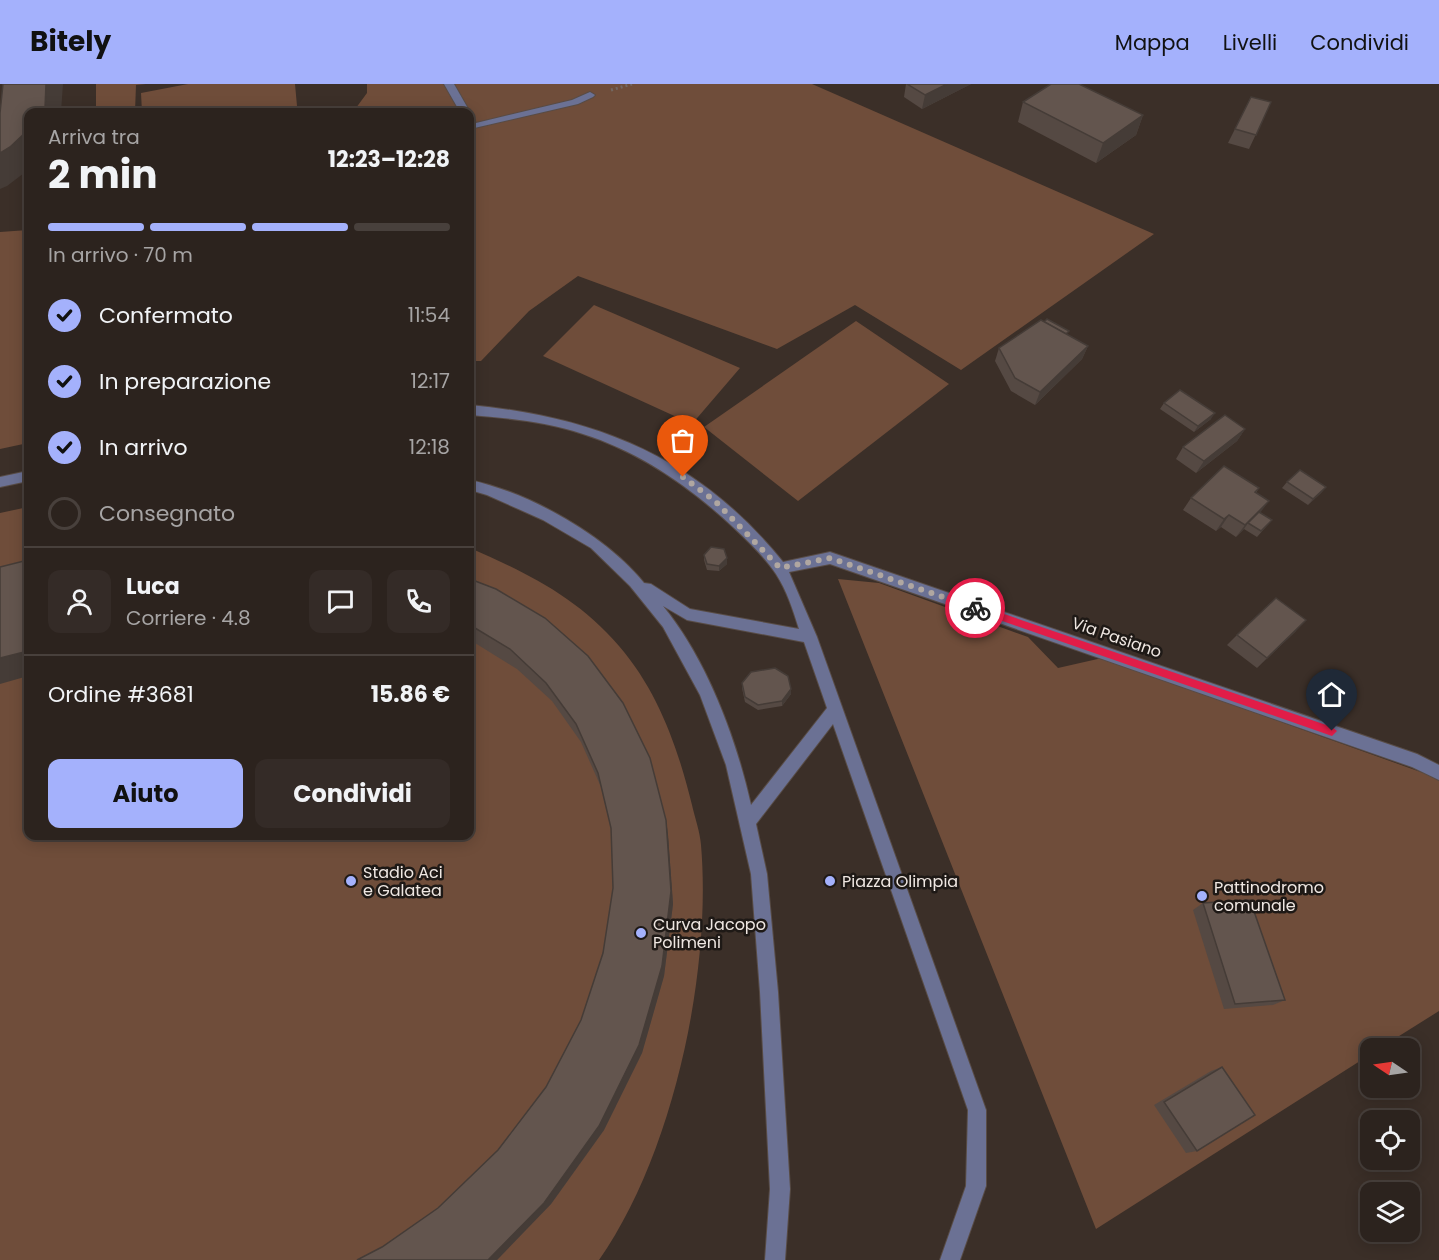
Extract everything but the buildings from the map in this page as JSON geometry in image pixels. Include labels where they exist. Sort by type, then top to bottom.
[{"type":"street","points":[[449,84],[463,108]]},
{"type":"street","points":[[474,127],[575,102],[590,95]]},
{"type":"street","points":[[474,410],[503,412],[565,423],[624,443],[667,465],[715,501],[780,568],[799,607],[810,637],[977,1110],[976,1186],[950,1260]]},
{"type":"street","points":[[0,482],[24,477]]},
{"type":"street","points":[[474,486],[491,491],[558,522],[596,544],[635,582],[668,623],[707,693],[734,765],[759,874],[769,992],[780,1189],[775,1260]]},
{"type":"street","name":"Via Pasiano","points":[[780,568],[830,558],[1406,757],[1439,773]]},
{"type":"street","points":[[635,582],[687,614],[810,637]]},
{"type":"street","points":[[747,823],[835,709]]},
{"type":"shaded area","points":[[96,84],[146,84],[136,85],[135,108],[96,108]]},
{"type":"shaded area","points":[[188,84],[295,84],[297,106],[284,108],[142,108],[141,93]]},
{"type":"shaded area","points":[[367,84],[812,84],[1154,234],[961,370],[855,305],[777,349],[578,276],[529,311],[481,361],[474,361],[474,108],[356,108],[367,93]]},
{"type":"shaded area","points":[[24,230],[24,444],[0,449],[0,232]]},
{"type":"shaded area","points":[[594,305],[740,368],[692,424],[543,356]]},
{"type":"shaded area","points":[[856,321],[949,384],[798,501],[704,427]]},
{"type":"shaded area","name":"Stadio Aci e Galatea","points":[[24,508],[24,840],[474,840],[474,550],[531,577],[568,600],[603,629],[633,663],[665,721],[680,762],[699,830],[703,895],[700,949],[693,1004],[682,1061],[667,1116],[648,1169],[625,1217],[599,1260],[0,1260],[0,513]]},
{"type":"shaded area","name":"Pattinodromo comunale","points":[[838,579],[879,583],[1028,637],[1058,668],[1102,658],[1429,775],[1439,781],[1439,1011],[1396,1038],[1360,1038],[1360,1061],[1096,1229]]},
{"type":"way so far","points":[[683,477],[715,501],[780,568],[830,558],[975,608]]},
{"type":"place","name":"Stadio Aci e Galatea","points":[[351,881]]},
{"type":"place","name":"Piazza Olimpia","points":[[830,881]]},
{"type":"place","name":"Pattinodromo comunale","points":[[1202,896]]},
{"type":"place","name":"Curva Jacopo Polimeni","points":[[641,933]]},
{"type":"route","points":[[975,608],[1332,731]]}]
